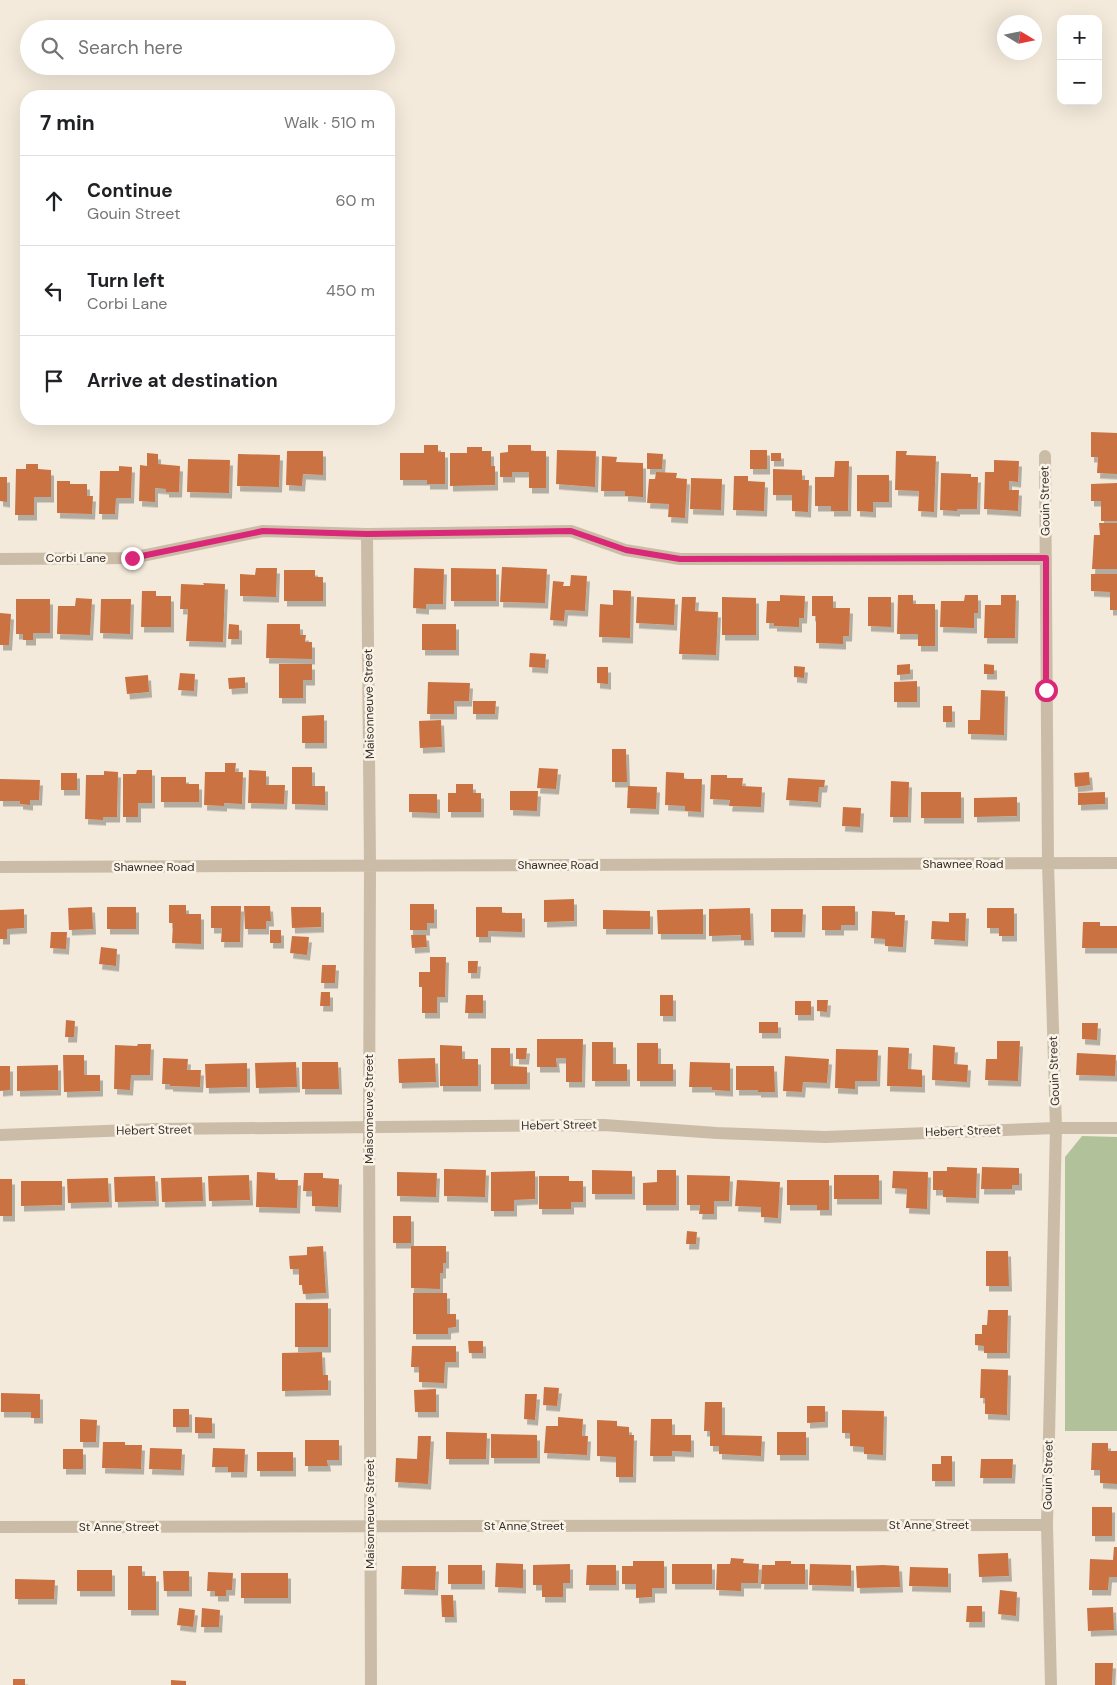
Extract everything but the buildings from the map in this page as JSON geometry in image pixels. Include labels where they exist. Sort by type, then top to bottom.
[{"type":"street","name":"Gouin Street","points":[[1045,456],[1048,864],[1056,1128],[1047,1525],[1051,1685]]},
{"type":"street","name":"Corbi Lane","points":[[0,559],[132,558],[263,531],[367,534],[571,531],[626,550],[680,559],[1046,558]]},
{"type":"street","name":"Maisonneuve Street","points":[[367,534],[370,866],[369,1128],[372,1685]]},
{"type":"street","name":"Shawnee Road","points":[[0,867],[1117,863]]},
{"type":"street","name":"Hebert Street","points":[[0,1135],[157,1129],[604,1125],[825,1137],[1056,1128],[1117,1128]]},
{"type":"street","name":"St Anne Street","points":[[0,1527],[1047,1525]]},
{"type":"green space","points":[[1082,1136],[1117,1137],[1117,1431],[1065,1431],[1065,1157]]},
{"type":"route","points":[[132,558],[263,531],[367,534],[571,531],[626,550],[680,559],[1046,558],[1046,690]]}]
